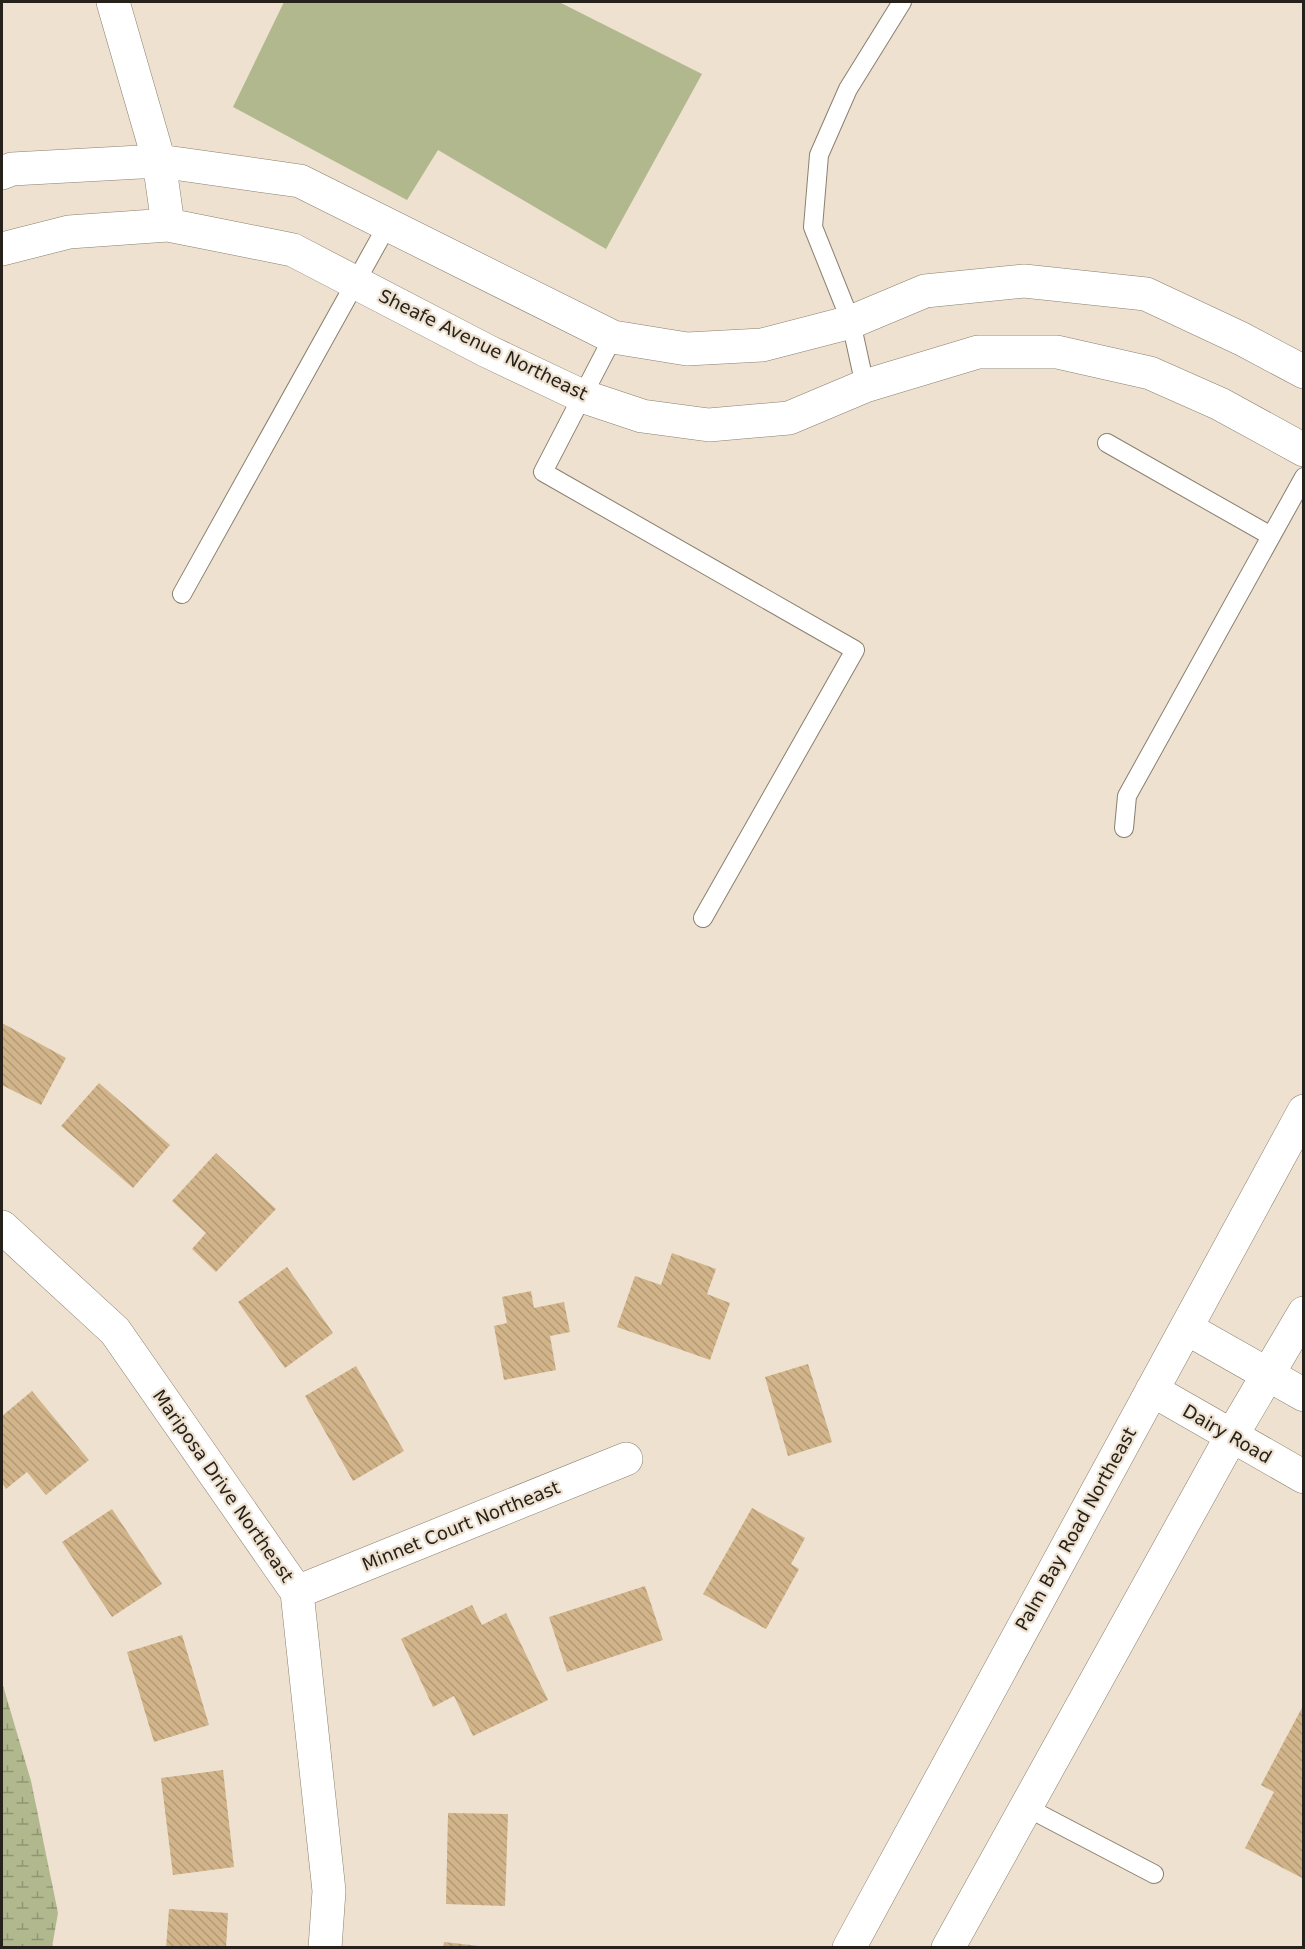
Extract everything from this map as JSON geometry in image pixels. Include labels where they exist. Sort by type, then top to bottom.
[{"type":"street","points":[[113,2],[159,161],[168,225]]},
{"type":"street","points":[[2,173],[12,170],[159,161],[300,181],[613,338],[687,350],[762,345],[851,322],[925,291],[1024,281],[1146,294],[1242,339],[1304,372]]},
{"type":"street","name":"Sheafe Avenue Northeast","points":[[2,249],[69,232],[168,225],[293,250],[487,351],[582,396],[642,416],[709,425],[789,418],[865,386],[978,352],[1057,352],[1149,373],[1220,404],[1304,450]]},
{"type":"street","name":"Palm Bay Road Northeast","points":[[849,1947],[1304,1111]]},
{"type":"street","name":"Mariposa Drive Northeast","points":[[2,1227],[115,1331],[297,1592],[329,1891],[326,1947]]},
{"type":"street","points":[[948,1947],[1231,1437],[1304,1313]]},
{"type":"street","points":[[1186,1328],[1304,1395]]},
{"type":"street","name":"Dairy Road","points":[[1152,1390],[1304,1477]]},
{"type":"street","name":"Minnet Court Northeast","points":[[297,1592],[626,1460]]},
{"type":"lane","points":[[865,386],[851,322],[813,227],[819,155],[848,89],[902,2]]},
{"type":"lane","points":[[182,594],[388,224]]},
{"type":"lane","points":[[613,338],[543,472],[855,650],[703,918]]},
{"type":"lane","points":[[1107,443],[1271,536]]},
{"type":"lane","points":[[1124,828],[1127,796],[1304,477]]},
{"type":"lane","points":[[1026,1807],[1154,1874]]},
{"type":"green space","points":[[284,2],[559,2],[702,74],[606,249],[438,150],[407,200],[233,107]]},
{"type":"green space","points":[[2,1682],[31,1781],[58,1913],[52,1947],[2,1947]]},
{"type":"building","points":[[2,1023],[66,1058],[41,1105],[2,1085]]},
{"type":"building","points":[[99,1083],[170,1145],[133,1188],[61,1126]]},
{"type":"building","points":[[216,1153],[276,1209],[216,1272],[192,1249],[206,1233],[172,1201]]},
{"type":"building","points":[[672,1253],[716,1269],[707,1294],[730,1303],[710,1360],[617,1327],[635,1276],[661,1285]]},
{"type":"building","points":[[287,1267],[333,1333],[285,1368],[238,1302]]},
{"type":"building","points":[[531,1291],[534,1308],[564,1302],[570,1332],[550,1336],[556,1370],[504,1380],[494,1326],[507,1323],[502,1297]]},
{"type":"building","points":[[808,1364],[832,1442],[788,1456],[765,1377]]},
{"type":"building","points":[[356,1366],[404,1451],[353,1481],[305,1396]]},
{"type":"building","points":[[32,1391],[89,1460],[46,1495],[27,1472],[6,1489],[2,1483],[2,1416]]},
{"type":"building","points":[[752,1508],[805,1538],[791,1564],[799,1569],[766,1629],[703,1594]]},
{"type":"building","points":[[112,1509],[162,1584],[112,1617],[62,1542]]},
{"type":"building","points":[[645,1586],[663,1640],[567,1672],[549,1617]]},
{"type":"building","points":[[472,1605],[482,1625],[506,1613],[548,1700],[473,1736],[454,1696],[433,1707],[401,1639]]},
{"type":"building","points":[[182,1635],[209,1725],[154,1742],[127,1652]]},
{"type":"building","points":[[1304,1704],[1304,1879],[1245,1848],[1274,1792],[1261,1785]]},
{"type":"building","points":[[223,1770],[234,1867],[173,1875],[161,1778]]},
{"type":"building","points":[[448,1813],[508,1814],[505,1906],[446,1904]]},
{"type":"building","points":[[169,1909],[228,1913],[226,1948],[166,1948]]},
{"type":"building","points":[[444,1942],[479,1946],[479,1948],[443,1948]]}]
